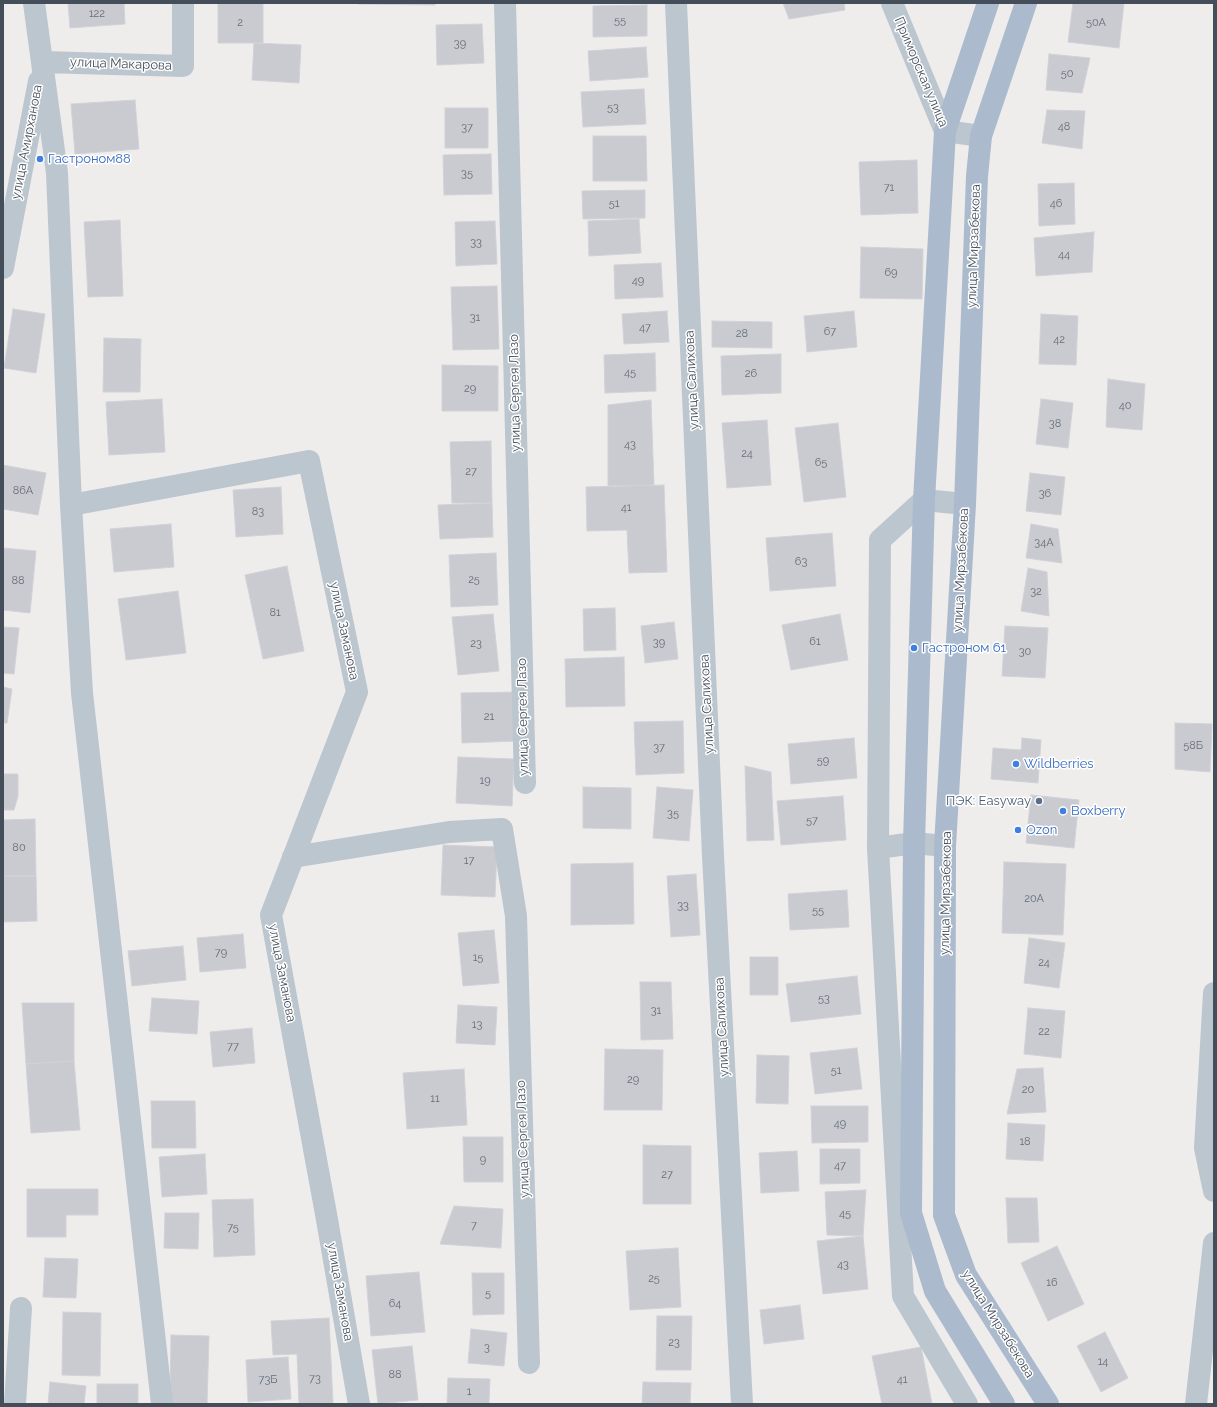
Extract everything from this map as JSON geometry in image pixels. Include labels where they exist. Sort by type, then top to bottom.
[{"type":"main road","points":[[988,3],[945,131],[924,500],[914,843],[911,1213],[934,1291],[1004,1404]]},
{"type":"main road","name":"улица Мирзабекова","points":[[1026,3],[981,136],[977,176],[965,504],[945,846],[944,1215],[966,1275],[1048,1404]]},
{"type":"street","points":[[34,3],[57,173],[71,506],[82,693],[162,1404]]},
{"type":"street","name":"улица Макарова","points":[[43,62],[184,66],[184,3]]},
{"type":"street","name":"улица Сергея Лазо","points":[[505,3],[525,783]]},
{"type":"street","name":"улица Салихова","points":[[676,3],[713,840],[742,1404]]},
{"type":"street","name":"Приморская улица","points":[[892,3],[945,131],[981,136]]},
{"type":"street","name":"улица Амирханова","points":[[3,268],[43,62]]},
{"type":"street","name":"улица Заманова","points":[[71,506],[309,460],[357,692],[271,915],[359,1404]]},
{"type":"street","points":[[965,504],[924,500],[880,540],[878,848],[903,1296],[967,1404]]},
{"type":"street","name":"улица Сергея Лазо","points":[[293,857],[449,832],[502,829],[516,916],[529,1363]]},
{"type":"street","points":[[878,848],[914,843],[945,846]]},
{"type":"street","points":[[1214,993],[1205,1148],[1214,1191]]},
{"type":"street","points":[[1196,1404],[1214,1243]]},
{"type":"street","points":[[15,1404],[21,1308]]},
{"type":"building","points":[[68,3],[124,3],[125,24],[70,28]]},
{"type":"building","points":[[218,3],[263,3],[263,43],[218,43]]},
{"type":"building","points":[[435,3],[435,5],[358,4]]},
{"type":"building","points":[[783,3],[844,3],[845,10],[789,19]]},
{"type":"building","points":[[1073,3],[1124,3],[1119,48],[1068,42]]},
{"type":"building","points":[[647,5],[647,36],[593,37],[593,6]]},
{"type":"building","points":[[482,24],[484,63],[437,65],[436,25]]},
{"type":"building","points":[[254,43],[301,45],[299,83],[252,80]]},
{"type":"building","points":[[646,47],[648,77],[590,81],[588,51]]},
{"type":"building","points":[[1049,54],[1090,58],[1082,93],[1046,90]]},
{"type":"building","points":[[644,89],[646,124],[583,127],[581,92]]},
{"type":"building","points":[[135,100],[139,149],[75,154],[71,104]]},
{"type":"building","points":[[445,108],[488,108],[488,148],[445,148]]},
{"type":"building","points":[[1047,110],[1085,111],[1082,149],[1042,143]]},
{"type":"building","points":[[593,136],[646,136],[647,181],[593,181]]},
{"type":"building","points":[[491,154],[492,194],[444,195],[443,155]]},
{"type":"building","points":[[917,160],[918,213],[861,215],[859,162]]},
{"type":"building","points":[[1074,183],[1075,224],[1039,226],[1038,184]]},
{"type":"building","points":[[645,190],[645,218],[583,219],[582,191]]},
{"type":"building","points":[[639,219],[641,253],[589,256],[588,221]]},
{"type":"building","points":[[120,220],[123,296],[88,297],[84,222]]},
{"type":"building","points":[[495,221],[497,264],[456,266],[455,222]]},
{"type":"building","points":[[1094,232],[1092,272],[1036,276],[1034,238]]},
{"type":"building","points":[[861,247],[923,249],[922,299],[860,298]]},
{"type":"building","points":[[661,263],[663,297],[615,299],[614,265]]},
{"type":"building","points":[[497,286],[499,349],[453,350],[451,287]]},
{"type":"building","points":[[13,309],[45,314],[36,373],[4,368]]},
{"type":"building","points":[[667,311],[669,342],[624,344],[622,314]]},
{"type":"building","points":[[854,311],[857,347],[807,352],[804,316]]},
{"type":"building","points":[[1041,314],[1078,316],[1076,365],[1039,364]]},
{"type":"building","points":[[712,321],[772,322],[772,348],[712,347]]},
{"type":"building","points":[[104,338],[141,339],[140,392],[103,392]]},
{"type":"building","points":[[655,353],[656,391],[605,393],[604,355]]},
{"type":"building","points":[[781,354],[781,393],[722,395],[721,356]]},
{"type":"building","points":[[442,365],[498,366],[498,411],[442,411]]},
{"type":"building","points":[[1108,379],[1145,384],[1142,430],[1106,427]]},
{"type":"building","points":[[162,399],[165,452],[109,455],[106,402]]},
{"type":"building","points":[[1041,399],[1073,403],[1068,448],[1036,444]]},
{"type":"building","points":[[651,400],[654,485],[608,486],[608,405]]},
{"type":"building","points":[[767,420],[771,485],[727,488],[722,423]]},
{"type":"building","points":[[838,423],[846,497],[804,502],[795,428]]},
{"type":"building","points":[[491,441],[492,503],[452,503],[450,442]]},
{"type":"building","points":[[3,465],[46,473],[38,515],[3,509]]},
{"type":"building","points":[[1030,473],[1065,477],[1061,515],[1026,511]]},
{"type":"building","points":[[664,485],[667,572],[629,573],[627,530],[587,531],[586,487]]},
{"type":"building","points":[[281,487],[283,534],[236,537],[233,490]]},
{"type":"building","points":[[492,503],[493,537],[440,539],[438,505]]},
{"type":"building","points":[[171,524],[174,567],[114,572],[110,529]]},
{"type":"building","points":[[1031,524],[1058,529],[1062,563],[1026,558]]},
{"type":"building","points":[[832,533],[836,586],[770,591],[766,538]]},
{"type":"building","points":[[3,548],[36,551],[30,613],[3,610]]},
{"type":"building","points":[[496,553],[498,605],[451,607],[449,555]]},
{"type":"building","points":[[287,566],[304,651],[263,659],[245,575]]},
{"type":"building","points":[[1028,568],[1047,572],[1049,616],[1021,611]]},
{"type":"building","points":[[178,591],[186,653],[126,660],[118,599]]},
{"type":"building","points":[[615,608],[616,650],[584,651],[583,609]]},
{"type":"building","points":[[493,614],[499,671],[458,675],[452,617]]},
{"type":"building","points":[[840,614],[848,660],[791,670],[782,625]]},
{"type":"building","points":[[674,622],[678,659],[645,663],[641,626]]},
{"type":"building","points":[[1005,626],[1048,628],[1045,678],[1002,676]]},
{"type":"building","points":[[3,627],[19,628],[14,674],[3,673]]},
{"type":"building","points":[[624,657],[625,706],[566,707],[565,659]]},
{"type":"building","points":[[3,687],[12,689],[7,723],[3,723]]},
{"type":"building","points":[[517,692],[518,741],[462,743],[461,693]]},
{"type":"building","points":[[683,721],[684,773],[636,775],[634,722]]},
{"type":"building","points":[[1175,723],[1212,724],[1210,772],[1175,769]]},
{"type":"building","points":[[854,738],[857,778],[791,784],[788,744]]},
{"type":"building","name":"Wildberries","points":[[1022,738],[1041,740],[1038,783],[991,779],[993,748],[1021,750]]},
{"type":"building","points":[[458,757],[514,759],[512,806],[456,803]]},
{"type":"building","points":[[745,766],[771,772],[774,840],[747,841]]},
{"type":"building","points":[[3,774],[18,774],[18,796],[14,810],[3,810]]},
{"type":"building","points":[[583,787],[631,788],[631,829],[583,828]]},
{"type":"building","points":[[657,787],[693,790],[689,841],[653,838]]},
{"type":"building","points":[[1031,795],[1079,800],[1074,848],[1026,843]]},
{"type":"building","points":[[843,796],[846,840],[781,845],[777,801]]},
{"type":"building","points":[[35,819],[36,876],[3,876],[3,820]]},
{"type":"building","points":[[443,845],[497,847],[495,897],[441,895]]},
{"type":"building","points":[[1004,862],[1066,864],[1063,935],[1002,933]]},
{"type":"building","points":[[633,863],[634,924],[571,925],[571,864]]},
{"type":"building","points":[[696,874],[700,935],[671,937],[667,876]]},
{"type":"building","points":[[3,876],[36,876],[37,921],[3,922]]},
{"type":"building","points":[[847,890],[849,927],[790,930],[788,894]]},
{"type":"building","points":[[494,930],[499,983],[463,986],[458,933]]},
{"type":"building","points":[[243,934],[246,968],[200,972],[197,938]]},
{"type":"building","points":[[1029,938],[1065,943],[1059,988],[1024,983]]},
{"type":"building","points":[[183,946],[186,980],[132,986],[128,951]]},
{"type":"building","points":[[750,957],[778,957],[778,995],[750,995]]},
{"type":"building","points":[[857,976],[861,1014],[791,1022],[786,984]]},
{"type":"building","points":[[640,982],[671,982],[673,1039],[641,1040]]},
{"type":"building","points":[[152,998],[199,1001],[197,1034],[149,1031]]},
{"type":"building","points":[[22,1003],[74,1003],[74,1061],[26,1064]]},
{"type":"building","points":[[458,1005],[497,1007],[495,1045],[456,1043]]},
{"type":"building","points":[[1028,1008],[1065,1011],[1061,1058],[1024,1054]]},
{"type":"building","points":[[252,1028],[255,1063],[213,1067],[210,1032]]},
{"type":"building","points":[[857,1048],[862,1089],[815,1094],[810,1053]]},
{"type":"building","points":[[605,1049],[663,1050],[662,1110],[604,1110]]},
{"type":"building","points":[[757,1055],[789,1056],[788,1104],[756,1103]]},
{"type":"building","points":[[74,1061],[80,1130],[31,1133],[26,1064]]},
{"type":"building","points":[[1043,1068],[1046,1112],[1007,1114],[1017,1069]]},
{"type":"building","points":[[464,1069],[467,1125],[407,1129],[403,1073]]},
{"type":"building","points":[[151,1101],[195,1101],[196,1148],[152,1148]]},
{"type":"building","points":[[811,1106],[868,1106],[868,1142],[812,1143]]},
{"type":"building","points":[[1008,1123],[1045,1125],[1043,1161],[1006,1159]]},
{"type":"building","points":[[463,1137],[503,1137],[503,1182],[464,1182]]},
{"type":"building","points":[[643,1145],[691,1146],[691,1204],[643,1204]]},
{"type":"building","points":[[820,1149],[860,1149],[860,1183],[820,1184]]},
{"type":"building","points":[[797,1151],[799,1191],[761,1193],[759,1153]]},
{"type":"building","points":[[205,1154],[207,1194],[162,1197],[159,1157]]},
{"type":"building","points":[[27,1189],[98,1189],[98,1215],[66,1215],[66,1237],[27,1237]]},
{"type":"building","points":[[866,1190],[863,1236],[827,1235],[825,1192]]},
{"type":"building","points":[[1006,1198],[1037,1198],[1039,1242],[1008,1243]]},
{"type":"building","points":[[253,1199],[255,1255],[214,1257],[212,1200]]},
{"type":"building","points":[[454,1206],[503,1209],[501,1248],[440,1244]]},
{"type":"building","points":[[165,1213],[199,1213],[198,1249],[164,1248]]},
{"type":"building","points":[[863,1236],[868,1289],[823,1294],[817,1241]]},
{"type":"building","points":[[1057,1246],[1084,1304],[1048,1321],[1021,1263]]},
{"type":"building","points":[[678,1248],[681,1307],[630,1310],[626,1251]]},
{"type":"building","points":[[45,1258],[78,1259],[76,1298],[43,1297]]},
{"type":"building","points":[[419,1272],[425,1332],[371,1336],[366,1276]]},
{"type":"building","points":[[472,1273],[504,1273],[504,1314],[473,1315]]},
{"type":"building","points":[[800,1305],[804,1339],[764,1344],[760,1310]]},
{"type":"building","points":[[63,1312],[101,1313],[100,1376],[62,1375]]},
{"type":"building","points":[[657,1316],[692,1316],[691,1370],[656,1370]]},
{"type":"building","points":[[329,1318],[333,1403],[299,1404],[297,1354],[273,1355],[271,1321]]},
{"type":"building","points":[[471,1329],[507,1333],[504,1366],[468,1363]]},
{"type":"building","points":[[1105,1332],[1128,1378],[1101,1392],[1077,1346]]},
{"type":"building","points":[[171,1335],[209,1336],[207,1404],[170,1404]]},
{"type":"building","points":[[412,1346],[418,1400],[378,1404],[372,1350]]},
{"type":"building","points":[[921,1347],[932,1404],[882,1404],[872,1356]]},
{"type":"building","points":[[288,1357],[291,1399],[248,1402],[246,1360]]},
{"type":"building","points":[[448,1378],[490,1379],[489,1404],[447,1404]]},
{"type":"building","points":[[50,1382],[86,1386],[84,1404],[48,1404]]},
{"type":"building","points":[[643,1382],[691,1383],[690,1404],[642,1404]]},
{"type":"building","points":[[97,1384],[138,1384],[138,1404],[97,1404]]},
{"type":"place","name":"Гастроном88","points":[[40,159]]},
{"type":"place","name":"Гастроном 61","points":[[914,648]]},
{"type":"place","name":"Wildberries","points":[[1016,764]]},
{"type":"place","name":"ПЭК: Easyway","points":[[1039,801]]},
{"type":"place","name":"Boxberry","points":[[1063,811]]},
{"type":"place","name":"Ozon","points":[[1018,830]]}]
